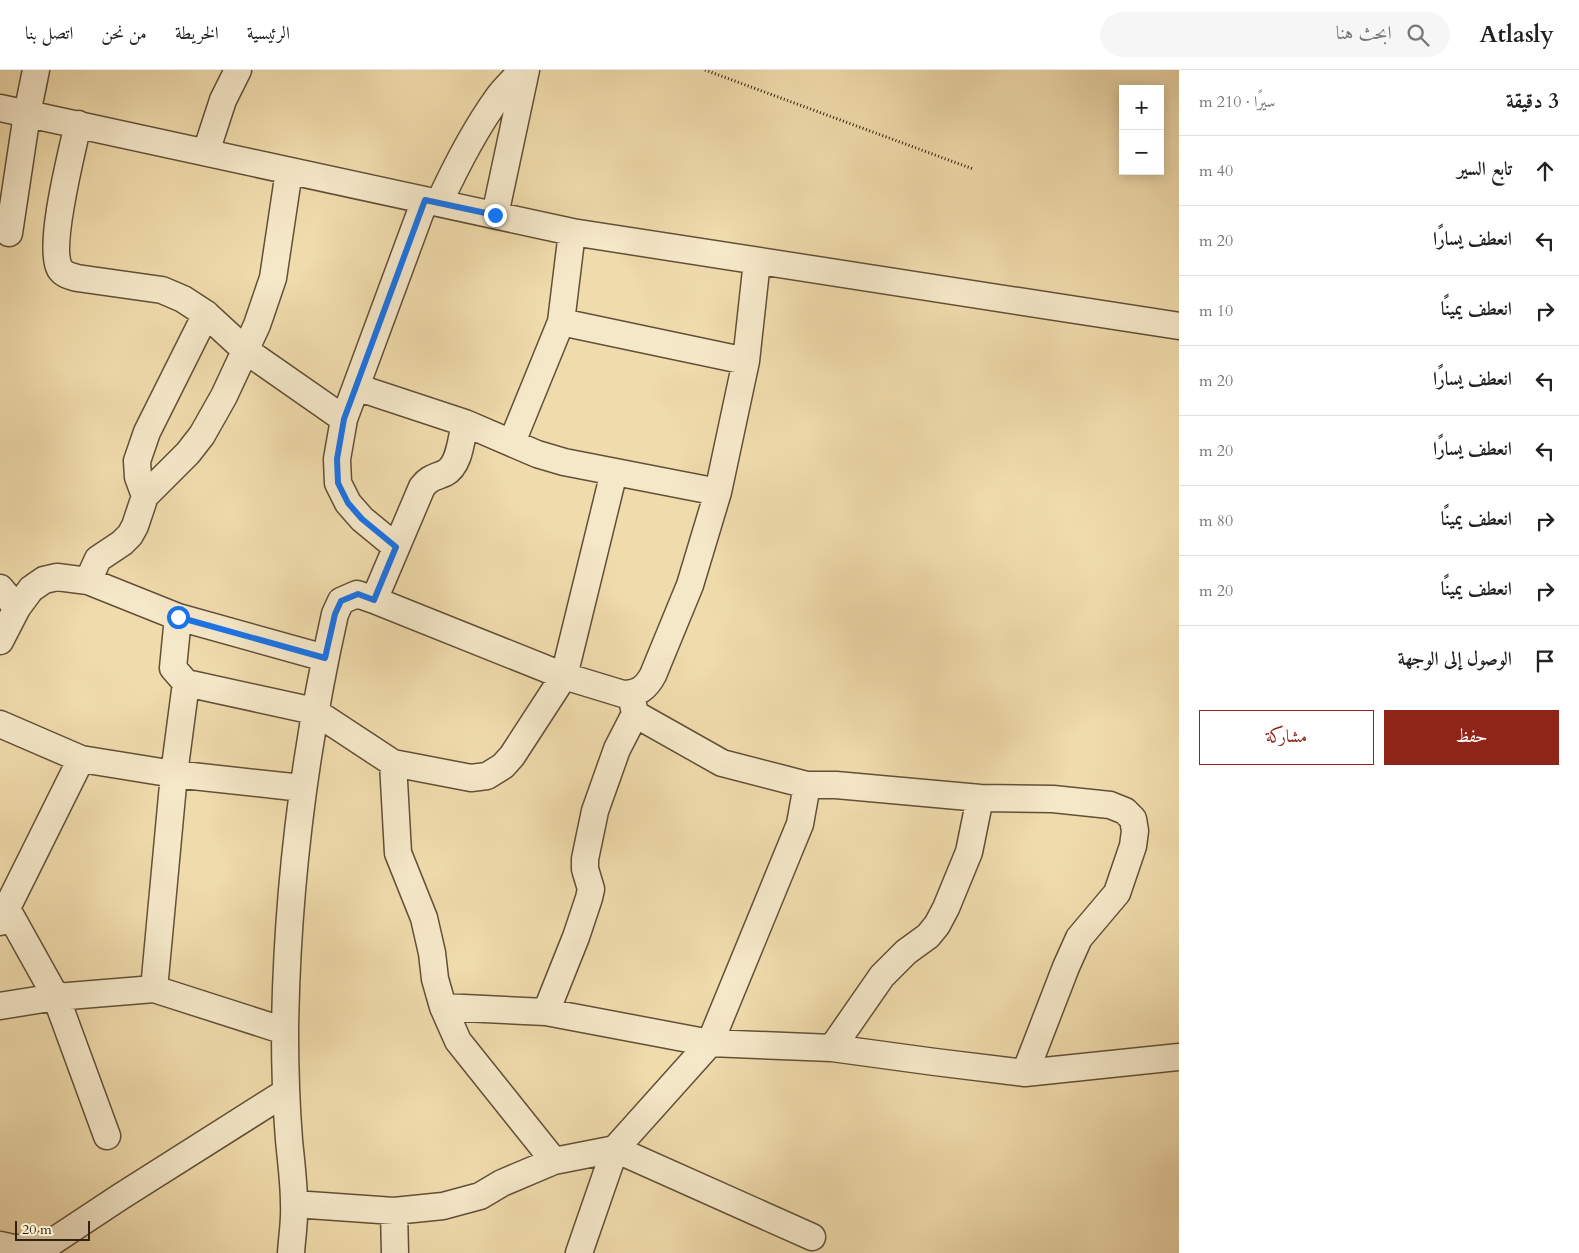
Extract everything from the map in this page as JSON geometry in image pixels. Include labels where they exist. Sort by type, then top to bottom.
[{"type":"street","points":[[9,233],[27,114],[36,70]]},
{"type":"street","points":[[206,152],[223,100],[238,70]]},
{"type":"street","points":[[396,547],[362,519],[348,503],[338,483],[337,459],[344,419],[432,202],[455,168],[476,131],[500,96],[522,70]]},
{"type":"street","points":[[495,215],[526,70]]},
{"type":"street","points":[[0,108],[572,232],[1179,326]]},
{"type":"street","points":[[78,124],[60,204],[56,247],[57,261],[64,273],[77,278],[162,290],[183,299],[206,314],[245,350],[344,419]]},
{"type":"street","points":[[88,581],[98,559],[122,544],[130,535],[145,496],[188,453],[202,435],[224,396],[257,325],[273,278],[289,171]]},
{"type":"street","points":[[512,442],[561,322],[572,232]]},
{"type":"street","points":[[546,1012],[576,937],[589,898],[591,888],[585,869],[585,859],[595,811],[633,704],[640,691],[648,684],[653,675],[690,585],[718,492],[746,361],[757,261]]},
{"type":"street","points":[[145,496],[138,477],[137,461],[147,432],[206,314]]},
{"type":"street","points":[[561,322],[746,361]]},
{"type":"street","points":[[356,387],[465,423],[537,454],[564,462],[718,492]]},
{"type":"street","points":[[374,600],[422,487],[428,480],[452,468],[456,461],[465,423]]},
{"type":"street","points":[[178,617],[173,668],[186,683],[314,711],[393,763],[471,778],[487,776],[503,766],[512,756],[564,676],[614,472]]},
{"type":"street","points":[[0,641],[17,608],[31,589],[44,580],[57,577],[88,581],[178,617],[325,658]]},
{"type":"street","points":[[0,588],[17,608]]},
{"type":"street","points":[[291,1253],[294,1204],[286,1092],[285,1031],[292,869],[314,711],[335,614],[341,601],[358,594],[564,676],[615,693],[722,763],[807,784],[980,798],[1053,799],[1110,805],[1125,811],[1133,819],[1135,832],[1133,846],[1117,893],[1079,938],[1025,1073]]},
{"type":"street","points":[[154,989],[174,774],[186,683]]},
{"type":"street","points":[[0,724],[81,759],[174,774],[302,788]]},
{"type":"street","points":[[81,759],[2,912],[56,997],[107,1136]]},
{"type":"street","points":[[393,763],[398,853],[424,918],[432,953],[435,979],[443,1007],[458,1041],[554,1161]]},
{"type":"street","points":[[579,1253],[615,1149],[710,1043],[800,824],[807,784]]},
{"type":"street","points":[[832,1048],[882,976],[906,952],[928,936],[936,925],[946,908],[969,852],[980,798]]},
{"type":"street","points":[[0,1006],[56,997],[154,989],[285,1031]]},
{"type":"street","points":[[443,1007],[546,1012],[710,1043],[832,1048],[1025,1073],[1179,1057]]},
{"type":"street","points":[[0,1245],[13,1248],[32,1248],[52,1242],[286,1092]]},
{"type":"street","points":[[294,1204],[394,1211],[443,1206],[480,1196],[502,1183],[554,1161],[615,1149],[812,1237]]},
{"type":"street","points":[[394,1211],[395,1253]]},
{"type":"path","points":[[705,70],[973,169]]},
{"type":"route","points":[[178,617],[325,658],[335,614],[341,601],[358,594],[374,600],[396,547],[362,519],[348,503],[338,483],[337,459],[344,419],[425,200],[495,215]]}]
